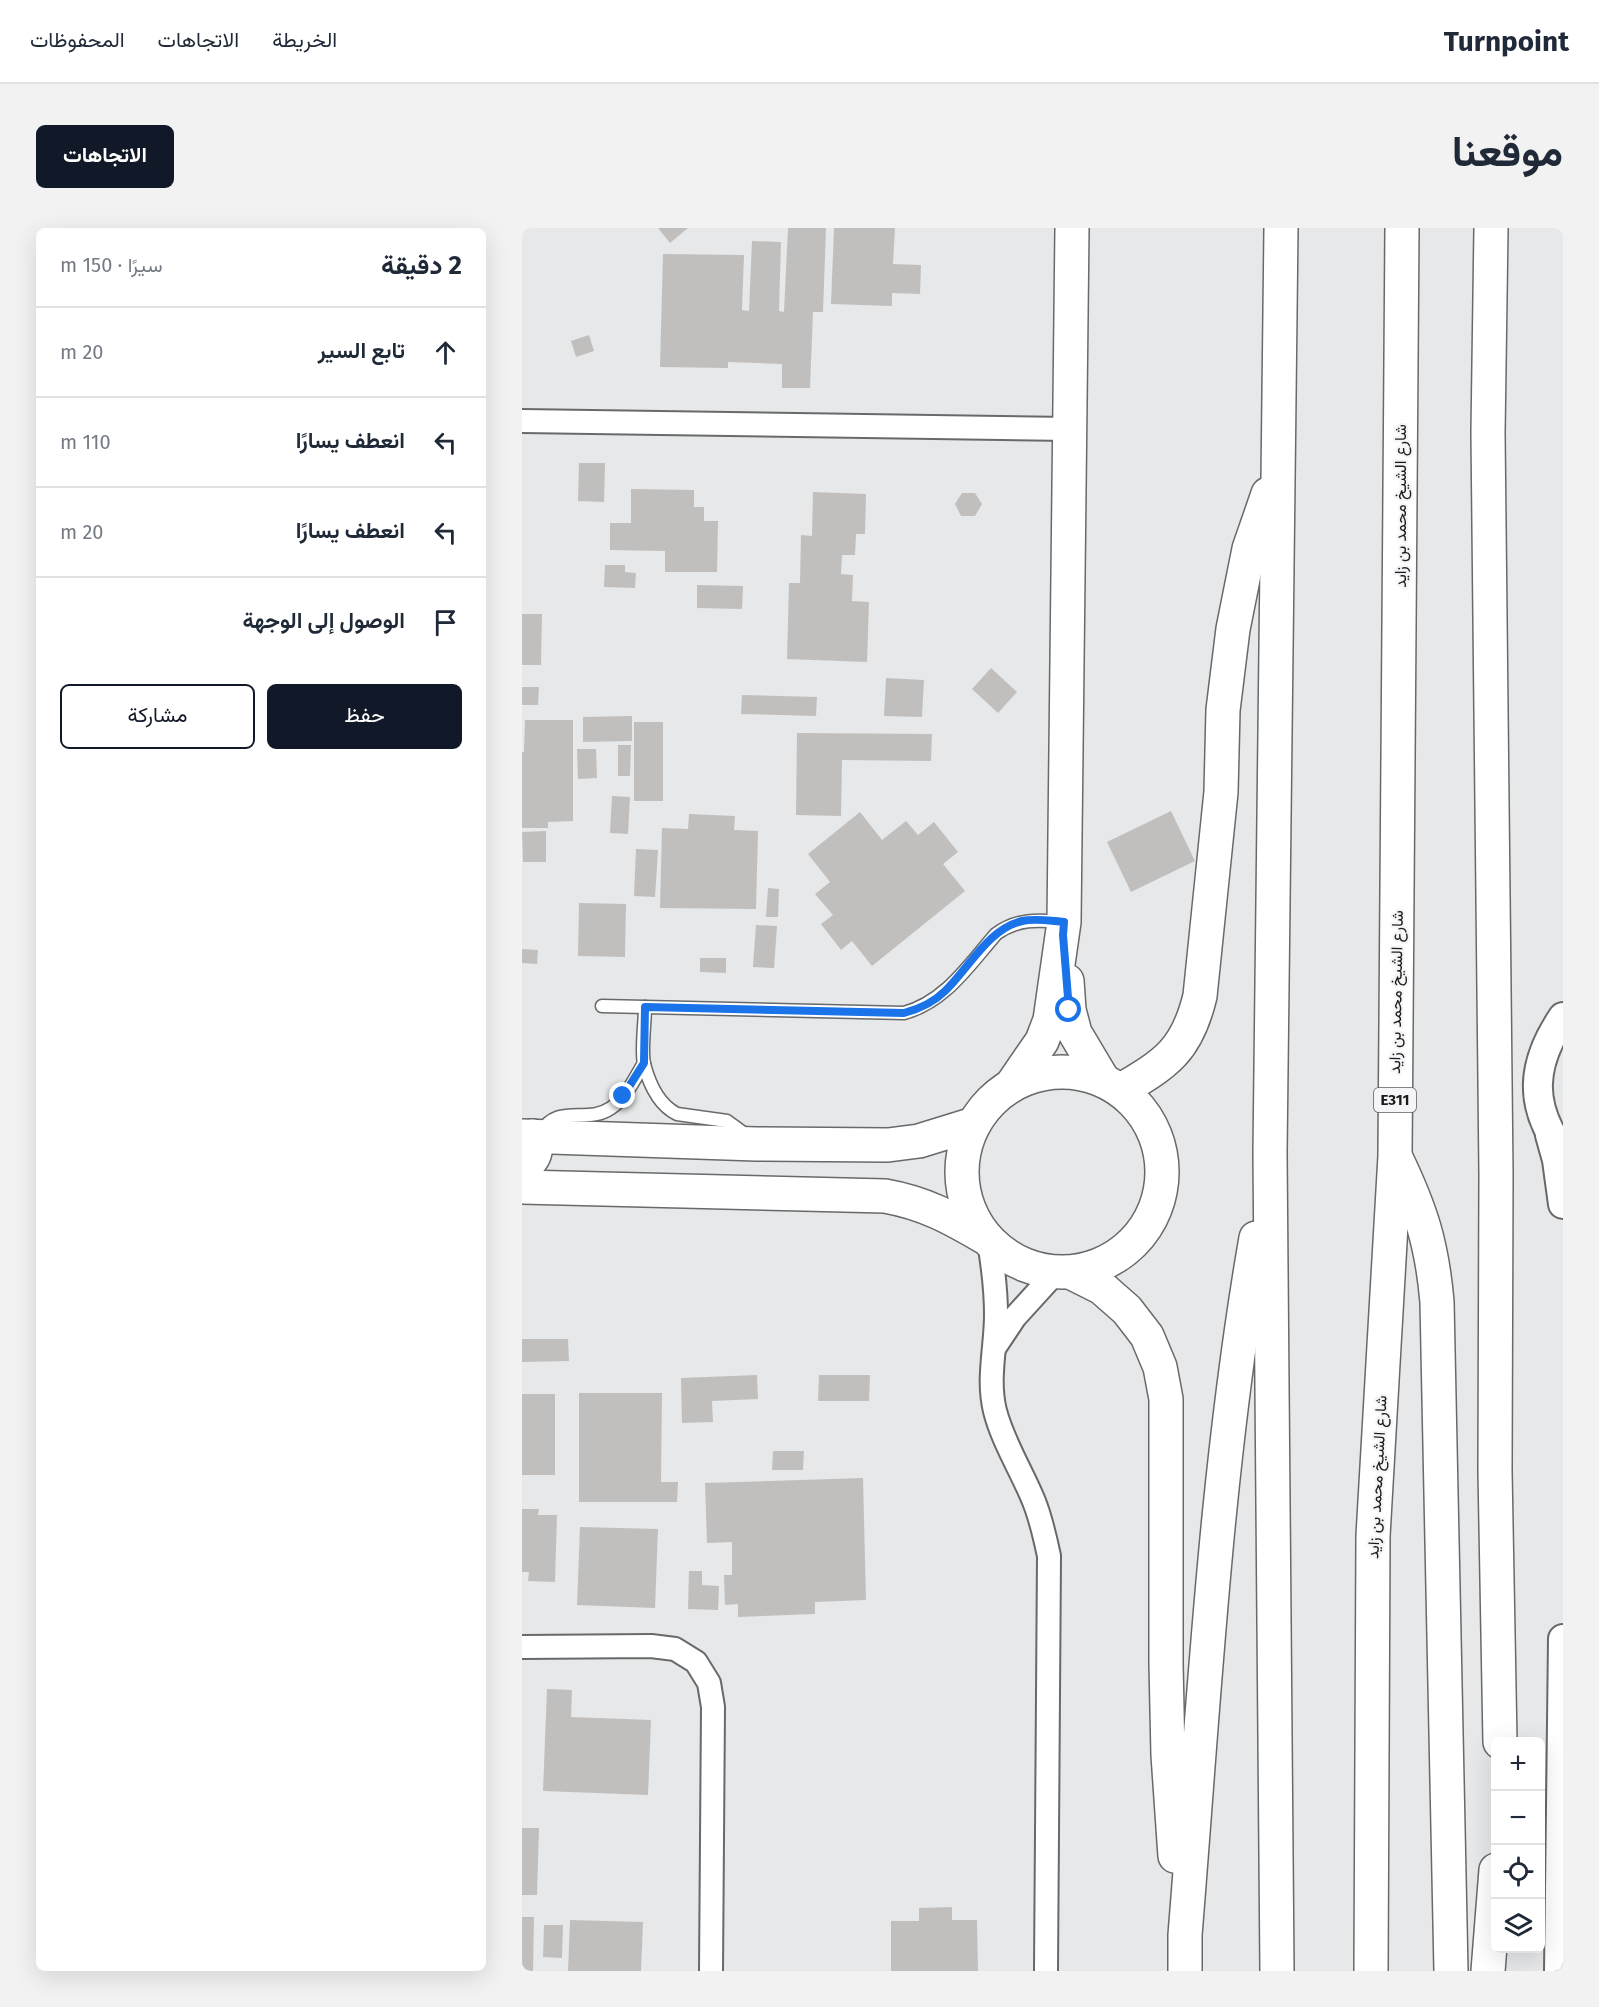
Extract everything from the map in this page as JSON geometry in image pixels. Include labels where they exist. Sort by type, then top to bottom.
[{"type":"main road","points":[[1064,1273],[1102,1265],[1128,1249],[1148,1226],[1160,1198],[1163,1168],[1158,1138],[1143,1111],[1112,1085],[1080,1045],[1071,1022],[1064,928],[1072,228]]},
{"type":"main road","points":[[1277,1971],[1270,1153],[1281,228]]},
{"type":"main road","name":"شارع الشيخ محمد بن زايد","points":[[1371,1971],[1373,1536],[1395,1156],[1402,228]]},
{"type":"main road","points":[[1491,228],[1488,433],[1496,1174],[1495,1471],[1500,1737]]},
{"type":"main road","points":[[986,1239],[971,1216],[963,1194],[961,1170],[964,1146],[974,1124],[990,1102],[1011,1086],[1040,1074],[1072,1072],[1112,1085],[1154,1071],[1173,1055],[1186,1038],[1195,1017],[1200,996],[1221,792],[1223,710],[1233,629],[1249,549],[1277,470]]},
{"type":"main road","points":[[1011,1086],[1047,1031],[1053,1009],[1064,928]]},
{"type":"main road","points":[[529,1143],[903,1144],[974,1124]]},
{"type":"main road","points":[[1185,1971],[1185,1935],[1226,1450],[1245,1301],[1270,1153]]},
{"type":"main road","points":[[1395,1156],[1412,1190],[1425,1226],[1433,1263],[1437,1302],[1451,1971]]},
{"type":"main road","points":[[522,1187],[885,1196],[924,1205],[940,1212],[986,1239],[1019,1264],[1036,1270],[1064,1273],[1101,1288],[1127,1310],[1147,1336],[1160,1367],[1166,1399],[1168,1755],[1174,1846],[1185,1935]]},
{"type":"main road","points":[[1488,1971],[1494,1899]]},
{"type":"street","points":[[522,421],[1070,429]]},
{"type":"street","points":[[1563,1017],[1548,1039],[1539,1071],[1539,1104],[1556,1144],[1563,1204]]},
{"type":"street","points":[[986,1239],[995,1292],[996,1316],[991,1372],[995,1410],[1043,1527],[1049,1557],[1046,1971]]},
{"type":"street","points":[[994,1348],[1015,1317],[1064,1273]]},
{"type":"street","points":[[1559,1971],[1563,1639]]},
{"type":"street","points":[[522,1647],[651,1646],[675,1649],[696,1662],[709,1683],[713,1707],[711,1971]]},
{"type":"lane","points":[[602,1006],[904,1013],[918,1009],[944,992],[1004,928],[1030,919],[1064,928]]},
{"type":"lane","points":[[645,1007],[644,1063],[659,1099],[670,1110],[685,1116],[727,1121],[756,1144]]},
{"type":"lane","points":[[529,1143],[553,1118],[597,1114],[612,1108],[623,1096],[644,1063]]},
{"type":"building","points":[[658,228],[688,228],[670,243]]},
{"type":"building","points":[[788,228],[826,228],[823,312],[813,312],[810,388],[782,388],[782,364],[728,362],[728,368],[660,367],[663,254],[744,255],[742,310],[749,311],[752,241],[781,242],[779,311],[784,312]]},
{"type":"building","points":[[834,228],[895,228],[893,264],[921,265],[920,294],[892,293],[892,306],[831,304]]},
{"type":"building","points":[[589,335],[594,351],[576,357],[571,341]]},
{"type":"building","points":[[579,463],[605,463],[604,502],[578,501]]},
{"type":"building","points":[[631,489],[694,490],[694,507],[704,507],[704,521],[718,521],[717,572],[665,572],[665,551],[610,550],[610,523],[631,523]]},
{"type":"building","points":[[813,492],[866,494],[865,534],[856,534],[855,555],[842,555],[841,574],[853,575],[852,601],[869,602],[867,662],[787,659],[789,583],[800,583],[801,535],[812,536]]},
{"type":"building","points":[[962,493],[975,493],[982,504],[975,516],[961,516],[955,504]]},
{"type":"building","points":[[605,565],[625,565],[625,572],[636,573],[635,588],[604,587]]},
{"type":"building","points":[[697,585],[743,586],[742,609],[697,608]]},
{"type":"building","points":[[522,614],[542,614],[541,665],[522,665]]},
{"type":"building","points":[[991,668],[1017,692],[998,713],[972,689]]},
{"type":"building","points":[[886,678],[924,680],[922,717],[884,716]]},
{"type":"building","points":[[522,687],[539,687],[538,705],[522,705]]},
{"type":"building","points":[[742,695],[817,697],[816,716],[741,714]]},
{"type":"building","points":[[632,716],[632,741],[583,742],[583,717]]},
{"type":"building","points":[[525,720],[573,720],[573,821],[548,822],[548,828],[522,828],[522,752],[524,752]]},
{"type":"building","points":[[634,722],[663,722],[663,801],[634,801]]},
{"type":"building","points":[[797,733],[932,734],[931,761],[842,760],[841,816],[796,815]]},
{"type":"building","points":[[618,745],[631,745],[630,776],[618,776]]},
{"type":"building","points":[[577,749],[596,749],[597,778],[578,779]]},
{"type":"building","points":[[612,796],[630,797],[628,834],[610,833]]},
{"type":"building","points":[[1171,811],[1195,861],[1131,892],[1107,842]]},
{"type":"building","points":[[860,812],[882,840],[906,821],[918,835],[934,822],[958,852],[943,864],[965,891],[872,966],[852,941],[841,950],[821,924],[833,915],[815,894],[830,882],[808,854]]},
{"type":"building","points":[[689,814],[735,816],[734,830],[758,831],[756,909],[660,908],[662,828],[688,829]]},
{"type":"building","points":[[546,831],[546,862],[523,862],[522,832]]},
{"type":"building","points":[[636,849],[658,850],[655,897],[634,896]]},
{"type":"building","points":[[768,888],[779,889],[778,917],[766,917]]},
{"type":"building","points":[[579,903],[626,904],[625,957],[578,956]]},
{"type":"building","points":[[756,925],[777,926],[774,968],[753,967]]},
{"type":"building","points":[[522,949],[538,950],[537,964],[522,963]]},
{"type":"building","points":[[700,958],[726,958],[726,973],[700,972]]},
{"type":"building","points":[[522,1339],[568,1339],[569,1361],[522,1362]]},
{"type":"building","points":[[757,1375],[758,1399],[712,1401],[713,1422],[682,1423],[681,1378]]},
{"type":"building","points":[[819,1375],[870,1375],[869,1401],[818,1401]]},
{"type":"building","points":[[579,1393],[662,1393],[661,1482],[678,1482],[677,1502],[579,1502]]},
{"type":"building","points":[[522,1394],[555,1394],[555,1475],[522,1475]]},
{"type":"building","points":[[773,1451],[804,1451],[803,1470],[772,1470]]},
{"type":"building","points":[[863,1478],[866,1600],[815,1602],[815,1614],[738,1617],[738,1604],[725,1605],[724,1575],[732,1575],[732,1542],[707,1543],[705,1483]]},
{"type":"building","points":[[522,1509],[539,1509],[538,1515],[557,1515],[555,1582],[528,1581],[529,1572],[522,1572]]},
{"type":"building","points":[[580,1527],[658,1529],[655,1608],[577,1605]]},
{"type":"building","points":[[689,1571],[702,1571],[702,1585],[719,1586],[718,1610],[688,1609]]},
{"type":"building","points":[[547,1689],[572,1690],[571,1717],[651,1720],[648,1795],[543,1791]]},
{"type":"building","points":[[522,1828],[539,1828],[537,1895],[522,1895]]},
{"type":"building","points":[[952,1907],[952,1920],[977,1920],[978,1971],[891,1971],[891,1921],[919,1921],[919,1908]]},
{"type":"building","points":[[522,1917],[534,1917],[533,1971],[522,1971]]},
{"type":"building","points":[[570,1920],[643,1922],[641,1971],[568,1971]]},
{"type":"building","points":[[544,1925],[563,1925],[562,1958],[543,1957]]},
{"type":"route","points":[[623,1096],[644,1063],[645,1007],[904,1013],[918,1009],[944,992],[1004,928],[1030,919],[1064,922],[1069,1010]]}]
